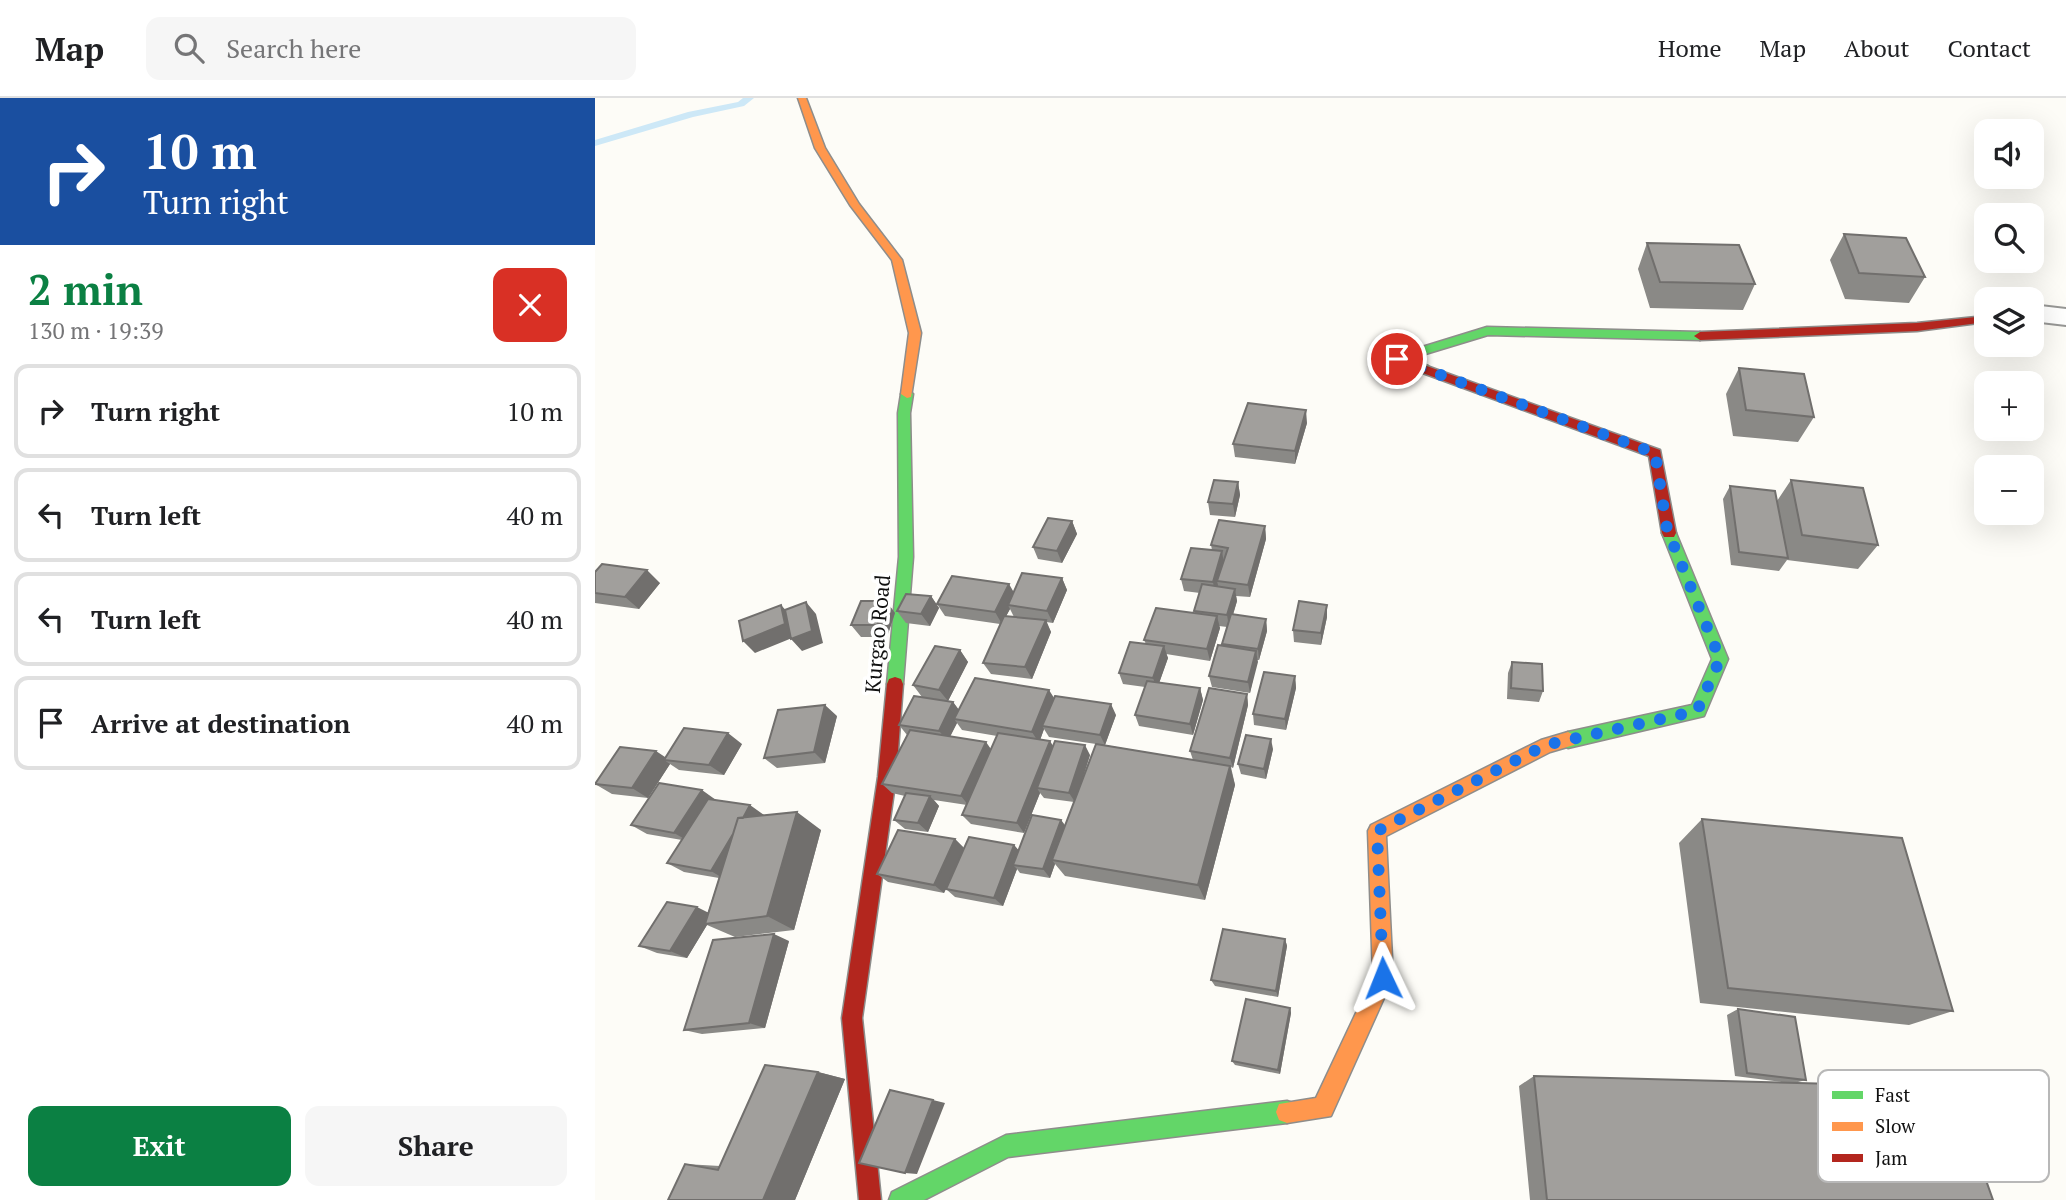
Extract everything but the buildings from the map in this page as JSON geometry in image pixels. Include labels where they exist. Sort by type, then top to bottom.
[{"type":"street","name":"Kurgao Road","points":[[802,98],[820,148],[855,205],[897,260],[915,333],[904,413],[906,557],[887,777],[852,1018],[870,1200]]},
{"type":"street","points":[[2044,314],[2066,317]]},
{"type":"street","points":[[900,1200],[1006,1146],[1323,1108],[1383,978],[1377,831],[1546,745],[1697,711],[1720,659],[1667,529],[1655,453],[1397,359],[1487,331],[1689,336],[1917,327],[1974,320]]},
{"type":"waterway","points":[[595,143],[691,114],[741,104],[749,98]]},
{"type":"traffic: fast","points":[[1424,369],[1397,359],[1487,331],[1700,336]]},
{"type":"traffic: fast","points":[[895,684],[906,557],[904,413],[907,394]]},
{"type":"traffic: fast","points":[[1568,740],[1698,711],[1720,659],[1669,533]]},
{"type":"traffic: fast","points":[[900,1200],[1006,1146],[1287,1112]]},
{"type":"traffic: slow","points":[[802,98],[820,148],[855,205],[897,260],[915,333],[907,394]]},
{"type":"traffic: slow","points":[[1287,1112],[1323,1108],[1383,978],[1377,831],[1547,745],[1568,740]]},
{"type":"traffic: jam","points":[[1700,336],[1917,327],[1974,320]]},
{"type":"traffic: jam","points":[[1424,369],[1655,453],[1669,533]]},
{"type":"traffic: jam","points":[[870,1200],[852,1018],[887,777],[895,684]]},
{"type":"route","points":[[1383,978],[1377,831],[1546,745],[1697,711],[1720,659],[1667,529],[1655,453],[1397,359]]}]
